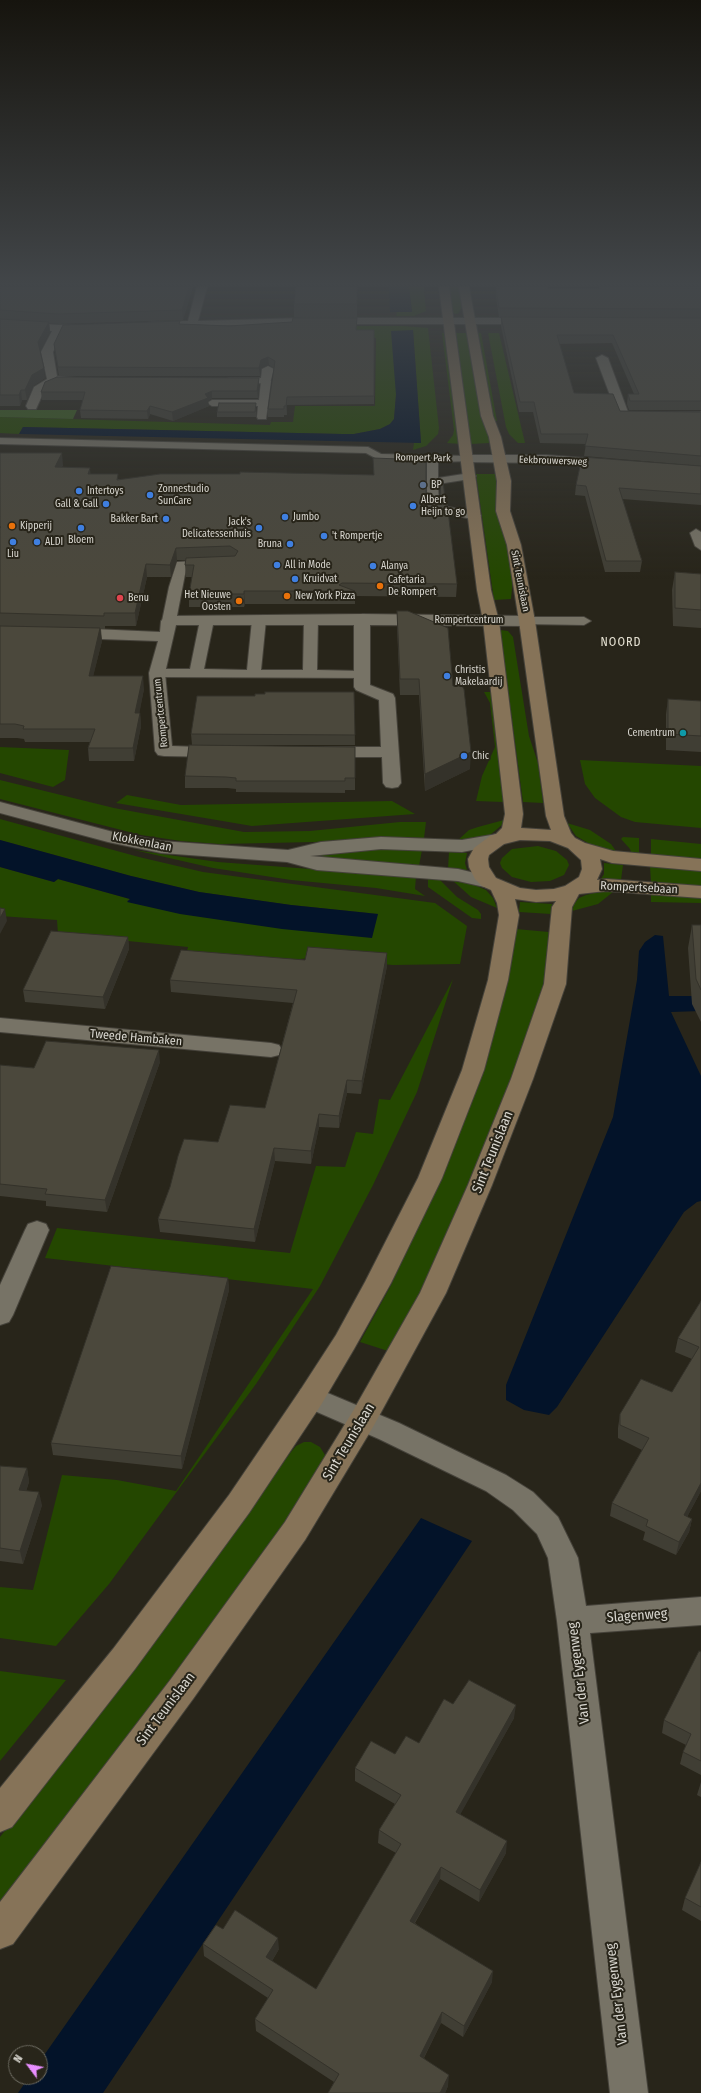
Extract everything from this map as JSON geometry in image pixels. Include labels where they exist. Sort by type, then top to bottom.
[{"type":"street","points":[[32,406],[40,387],[45,385]]},
{"type":"street","points":[[0,1815],[124,1659],[239,1504],[345,1342],[378,1283],[430,1178],[473,1070],[498,980],[509,915],[507,903],[494,884],[482,874],[478,859],[481,852],[488,845],[500,839],[511,830],[514,814],[491,621],[484,590],[458,385]]},
{"type":"street","name":"Sint Teunislaan","points":[[0,1931],[182,1689],[295,1531],[363,1419],[433,1293],[503,1129],[555,984],[562,907],[574,889],[588,880],[592,869],[590,858],[562,834],[556,816],[528,621],[514,545],[503,511],[504,481],[495,437],[488,416],[482,385]]},
{"type":"street","points":[[612,385],[624,416],[701,416]]},
{"type":"street","name":"Eekbrouwersweg","points":[[468,459],[546,459],[621,465]]},
{"type":"street","name":"Rompertcentrum","points":[[233,752],[164,751],[157,673],[170,622],[207,620],[528,621]]},
{"type":"street","points":[[362,620],[362,687],[387,698],[392,783]]},
{"type":"street","points":[[55,633],[117,634],[167,637]]},
{"type":"street","points":[[310,752],[389,752]]},
{"type":"street","name":"Klokkenlaan","points":[[0,807],[115,838],[161,847],[288,856],[317,864],[458,875],[494,884]]},
{"type":"street","points":[[500,839],[536,834],[574,844],[612,858],[701,865]]},
{"type":"street","name":"Klokkenlaan","points":[[288,856],[321,848],[381,843],[462,846],[500,839]]},
{"type":"street","name":"Rompertsebaan","points":[[494,884],[516,894],[536,896],[555,895],[574,889],[606,885],[701,892]]},
{"type":"street","name":"Tweede Hambaken","points":[[0,1025],[271,1050]]},
{"type":"street","points":[[0,1315],[37,1230]]},
{"type":"street","name":"Van der Eygenweg","points":[[310,1397],[363,1419],[496,1483],[523,1501],[548,1526],[563,1558],[573,1621],[629,2093]]},
{"type":"street","name":"Slagenweg","points":[[573,1621],[701,1611]]},
{"type":"lane","points":[[262,417],[266,385]]},
{"type":"lane","points":[[212,403],[264,403]]},
{"type":"lane","name":"Rompert Park","points":[[0,441],[368,450],[379,458],[468,459]]},
{"type":"lane","points":[[432,459],[432,507],[475,516]]},
{"type":"lane","points":[[432,482],[470,476]]},
{"type":"lane","points":[[170,622],[175,587],[181,565],[224,564]]},
{"type":"lane","points":[[196,673],[207,620]]},
{"type":"lane","points":[[254,674],[259,620]]},
{"type":"lane","points":[[310,674],[311,620]]},
{"type":"lane","points":[[528,621],[584,621]]},
{"type":"lane","points":[[157,673],[362,675]]},
{"type":"green space","points":[[375,385],[399,385],[396,395],[394,419],[390,424],[380,429],[354,434],[23,427],[19,434],[0,433],[0,417],[270,425],[271,422],[293,422],[295,406],[375,406]]},
{"type":"green space","points":[[417,385],[434,385],[439,428],[438,434],[426,446],[413,450],[414,443],[421,443]]},
{"type":"green space","points":[[448,385],[453,385],[461,444],[447,443],[453,435],[454,430]]},
{"type":"green space","points":[[462,385],[478,385],[490,437],[489,443],[471,444]]},
{"type":"green space","points":[[487,385],[490,385],[497,421],[495,421],[492,415]]},
{"type":"green space","points":[[498,385],[511,385],[525,443],[518,443],[509,434],[506,427]]},
{"type":"green space","points":[[0,410],[77,410],[73,419],[0,417]]},
{"type":"green space","points":[[476,474],[498,474],[513,578],[511,599],[494,600]]},
{"type":"green space","points":[[500,630],[508,631],[513,637],[529,736],[538,763],[543,803],[523,802]]},
{"type":"green space","points":[[484,692],[491,692],[501,765],[503,802],[476,801],[482,776],[495,747],[490,703]]},
{"type":"green space","points":[[0,747],[69,750],[65,780],[53,787],[0,773]]},
{"type":"green space","points":[[580,760],[701,766],[701,828],[635,822],[621,817],[595,798],[585,784]]},
{"type":"green space","points":[[0,780],[114,808],[244,832],[310,831],[400,822],[426,822],[424,838],[374,837],[315,842],[220,844],[181,841],[141,835],[0,799]]},
{"type":"green space","points":[[127,795],[181,805],[392,801],[415,814],[252,826],[116,803]]},
{"type":"green space","points":[[0,819],[139,857],[203,872],[435,903],[467,926],[460,964],[393,965],[309,958],[291,960],[185,959],[188,947],[58,934],[57,920],[0,916],[0,867],[54,882],[58,879],[130,899],[127,901],[378,914],[291,905],[199,892],[131,876],[0,840]]},
{"type":"green space","points":[[504,820],[503,824],[490,835],[457,841],[469,830]]},
{"type":"green space","points":[[567,823],[590,830],[611,844],[618,854],[595,847],[576,836]]},
{"type":"green space","points":[[623,837],[639,838],[639,856],[632,855],[630,849],[621,839]]},
{"type":"green space","points":[[651,839],[701,844],[701,860],[651,857]]},
{"type":"green space","points":[[538,846],[556,851],[567,860],[569,865],[564,875],[550,881],[531,882],[512,877],[502,868],[500,863],[502,858],[512,849]]},
{"type":"green space","points":[[378,849],[422,850],[419,866],[317,857],[318,855]]},
{"type":"green space","points":[[134,850],[218,862],[416,877],[415,889],[425,896],[376,888],[291,880],[213,868]]},
{"type":"green space","points":[[449,852],[467,853],[465,863],[467,870],[448,869]]},
{"type":"green space","points":[[604,863],[623,865],[621,880],[601,879],[604,874]]},
{"type":"green space","points":[[650,866],[701,870],[701,886],[651,882]]},
{"type":"green space","points":[[428,878],[439,879],[457,897],[478,910],[481,914],[481,919],[472,918],[428,887]]},
{"type":"green space","points":[[452,880],[465,881],[486,890],[493,898],[497,908],[471,897]]},
{"type":"green space","points":[[598,892],[613,892],[598,904],[572,911],[574,904],[579,898]]},
{"type":"green space","points":[[651,894],[701,898],[701,903],[651,902]]},
{"type":"green space","points":[[520,902],[552,904],[551,914],[519,912]]},
{"type":"green space","points":[[516,929],[549,932],[544,982],[514,1077],[471,1185],[419,1294],[388,1351],[360,1342],[390,1287],[440,1180]]},
{"type":"green space","points":[[453,979],[417,1092],[373,1185],[320,1286],[256,1384],[109,1584],[56,1646],[0,1638],[0,1587],[33,1590],[62,1475],[117,1480],[176,1491],[313,1289],[45,1258],[57,1228],[290,1253],[316,1166],[345,1167],[356,1132],[373,1134],[379,1099],[390,1100]]},
{"type":"green space","points":[[304,1442],[311,1442],[320,1447],[325,1455],[322,1464],[282,1526],[169,1682],[0,1903],[0,1837],[135,1664],[291,1452],[296,1446]]},
{"type":"green space","points":[[0,1671],[66,1680],[0,1761]]},
{"type":"water","points":[[395,385],[417,385],[421,443],[19,434],[23,427],[354,434],[380,429],[390,424],[394,419]]},
{"type":"water","points":[[0,840],[131,876],[199,892],[291,905],[378,914],[372,938],[282,929],[180,914],[127,902],[130,899],[58,879],[54,882],[0,867]]},
{"type":"water","points":[[655,935],[663,936],[669,996],[701,996],[701,1011],[671,1012],[701,1076],[701,1201],[697,1202],[684,1212],[557,1407],[549,1415],[524,1410],[506,1400],[506,1385],[613,1117],[637,980],[639,951],[645,942]]},
{"type":"water","points":[[421,1518],[472,1541],[103,2093],[18,2093],[24,2085],[48,2085],[48,2050]]},
{"type":"building","points":[[0,385],[27,385],[25,390],[21,390],[19,395],[0,395]]},
{"type":"building","points":[[44,385],[258,385],[257,391],[212,391],[205,394],[208,398],[172,412],[150,406],[147,411],[80,410],[85,392],[41,392]]},
{"type":"building","points":[[272,385],[374,385],[374,396],[287,397],[286,406],[284,406],[284,409],[268,409]]},
{"type":"building","points":[[516,385],[572,385],[574,393],[613,394],[620,411],[701,412],[701,456],[585,446],[588,434],[541,434],[534,402],[520,402]]},
{"type":"building","points":[[635,385],[701,385],[701,401],[630,401],[628,394],[639,394]]},
{"type":"building","points":[[219,403],[256,403],[255,412],[217,412]]},
{"type":"building","points":[[0,453],[62,453],[55,467],[90,468],[88,474],[118,474],[117,480],[160,474],[240,474],[240,472],[374,475],[373,458],[426,460],[426,496],[447,503],[457,584],[342,583],[339,585],[355,591],[244,591],[244,594],[189,594],[194,565],[185,565],[186,558],[235,556],[238,551],[230,546],[176,548],[170,565],[146,564],[135,613],[104,613],[104,616],[0,613]]},
{"type":"building","points":[[582,457],[701,466],[701,494],[619,488],[642,561],[606,561],[586,486],[576,485]]},
{"type":"building","points":[[440,480],[443,480],[445,500],[441,499]]},
{"type":"building","points":[[675,572],[701,574],[701,610],[675,608]]},
{"type":"building","points":[[397,611],[408,611],[448,628],[453,686],[462,686],[464,689],[471,752],[425,774],[419,679],[400,679]]},
{"type":"building","points":[[0,626],[100,628],[89,676],[143,676],[135,713],[140,713],[133,748],[88,748],[95,729],[23,729],[24,726],[15,724],[0,724]]},
{"type":"building","points":[[265,692],[354,692],[355,735],[191,734],[197,696],[255,696],[255,694],[265,694]]},
{"type":"building","points":[[668,699],[701,701],[701,736],[668,734]]},
{"type":"building","points":[[189,745],[355,747],[355,778],[345,778],[345,781],[236,781],[236,778],[226,777],[185,776]]},
{"type":"building","points":[[0,908],[5,909],[0,918]]},
{"type":"building","points":[[692,925],[701,925],[701,990],[696,979]]},
{"type":"building","points":[[51,931],[128,937],[103,997],[23,990]]},
{"type":"building","points":[[308,947],[387,953],[362,1081],[347,1080],[339,1116],[319,1114],[311,1151],[274,1148],[254,1229],[158,1219],[170,1187],[184,1139],[218,1142],[230,1105],[265,1108],[297,990],[170,980],[181,950],[305,960]]},
{"type":"building","points":[[46,1041],[159,1050],[105,1200],[45,1194],[47,1189],[0,1184],[0,1065],[34,1068]]},
{"type":"building","points":[[111,1266],[228,1278],[181,1456],[51,1443]]},
{"type":"building","points":[[701,1301],[701,1483],[684,1515],[692,1519],[679,1542],[646,1526],[648,1520],[612,1503],[649,1438],[620,1425],[620,1414],[641,1379],[672,1392],[699,1347],[678,1338]]},
{"type":"building","points":[[0,1466],[27,1468],[19,1490],[39,1492],[20,1551],[0,1548]]},
{"type":"building","points":[[699,1651],[701,1652],[701,1761],[683,1752],[691,1734],[664,1720]]},
{"type":"building","points":[[469,1680],[516,1705],[456,1812],[507,1841],[480,1890],[441,1867],[410,1921],[493,1971],[464,2026],[442,2012],[420,2056],[449,2075],[440,2093],[328,2093],[339,2074],[255,2019],[273,1990],[203,1944],[216,1925],[223,1929],[235,1910],[278,1938],[266,1957],[316,1989],[401,1844],[379,1830],[401,1795],[355,1768],[371,1741],[395,1754],[406,1736],[419,1743],[444,1699],[453,1704]]},
{"type":"building","points":[[701,1862],[701,1907],[685,1898]]},
{"type":"place","name":"BP","points":[[423,485]]},
{"type":"place","name":"Intertoys","points":[[79,491]]},
{"type":"place","name":"Zonnestudio SunCare","points":[[150,495]]},
{"type":"place","name":"Gall & Gall","points":[[106,504]]},
{"type":"place","name":"Albert Heijn to go","points":[[413,506]]},
{"type":"place","name":"Jumbo","points":[[285,517]]},
{"type":"place","name":"Bakker Bart","points":[[166,519]]},
{"type":"place","name":"Kipperij","points":[[12,526]]},
{"type":"place","name":"Bloem","points":[[81,528]]},
{"type":"place","name":"Jack's Delicatessenhuis","points":[[259,528]]},
{"type":"place","name":"'t Rompertje","points":[[324,536]]},
{"type":"place","name":"Liu","points":[[13,542]]},
{"type":"place","name":"ALDI","points":[[37,542]]},
{"type":"place","name":"Bruna","points":[[290,544]]},
{"type":"place","name":"All in Mode","points":[[277,565]]},
{"type":"place","name":"Alanya","points":[[373,566]]},
{"type":"place","name":"Kruidvat","points":[[295,579]]},
{"type":"place","name":"Cafetaria De Rompert","points":[[380,586]]},
{"type":"place","name":"New York Pizza","points":[[287,596]]},
{"type":"place","name":"Benu","points":[[120,598]]},
{"type":"place","name":"Het Nieuwe Oosten","points":[[239,601]]},
{"type":"place","name":"Christis Makelaardij","points":[[447,676]]},
{"type":"place","name":"Cementrum","points":[[683,733]]},
{"type":"place","name":"Chic","points":[[464,756]]},
{"type":"district","name":"NOORD","points":[[621,643]]}]
